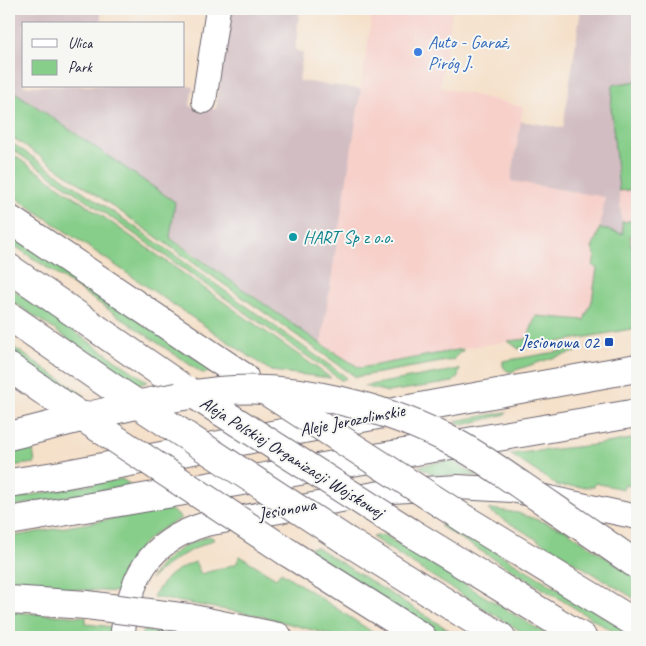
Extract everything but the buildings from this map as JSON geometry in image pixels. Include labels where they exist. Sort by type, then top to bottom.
[{"type":"main road","points":[[9,219],[244,377],[468,520],[637,624]]},
{"type":"main road","name":"Aleja Polskiej Organizacji Wojskowej","points":[[9,268],[177,384],[410,532],[582,637]]},
{"type":"main road","points":[[9,316],[116,390],[348,542],[501,637]]},
{"type":"main road","points":[[9,367],[287,552],[422,637]]},
{"type":"main road","name":"Aleje Jerozolimskie","points":[[9,482],[61,475],[637,368]]},
{"type":"main road","points":[[9,436],[177,397],[220,391],[305,394],[342,401],[384,413],[423,428],[459,445],[637,565]]},
{"type":"main road","points":[[9,522],[637,413]]},
{"type":"main road","points":[[9,600],[87,605],[188,618],[278,637]]},
{"type":"street","points":[[204,101],[218,9]]},
{"type":"street","name":"Jesionowa","points":[[122,637],[132,588],[148,560],[156,550],[172,538],[206,524],[392,491],[458,486],[512,490],[637,517]]},
{"type":"shaded area","points":[[9,9],[101,9],[101,22],[22,22],[22,88],[185,88],[185,85],[193,87],[190,106],[216,109],[231,9],[300,9],[295,50],[303,53],[299,81],[361,89],[321,344],[170,237],[159,191],[9,88]]},
{"type":"shaded area","points":[[373,9],[452,9],[440,87],[523,107],[511,181],[605,197],[600,228],[592,249],[595,255],[593,266],[597,267],[592,301],[584,321],[536,316],[527,339],[483,345],[360,368],[321,344]]},
{"type":"shaded area","points":[[581,9],[637,9],[637,81],[613,85],[611,107],[623,234],[600,228],[605,197],[511,181],[521,121],[563,128]]},
{"type":"shaded area","points":[[637,135],[637,220],[622,222],[619,191],[636,189]]},
{"type":"shaded area","points":[[635,228],[637,228],[637,253],[631,246],[630,235],[635,234]]},
{"type":"green space","points":[[637,81],[636,189],[619,191],[611,107],[613,85]]},
{"type":"green space","points":[[9,88],[175,202],[170,238],[321,344],[360,368],[463,349],[462,352],[453,360],[356,377],[9,135]]},
{"type":"green space","points":[[9,141],[135,227],[346,377],[345,379],[341,380],[9,147]]},
{"type":"green space","points":[[9,152],[331,378],[271,371],[9,193]]},
{"type":"green space","points":[[637,220],[636,235],[630,236],[631,246],[635,246],[635,253],[637,253],[637,328],[519,349],[508,341],[527,339],[536,316],[584,320],[592,301],[597,268],[593,266],[595,255],[592,249],[600,228],[623,234],[622,222]]},
{"type":"green space","points":[[9,230],[216,372],[202,373],[9,242]]},
{"type":"green space","points":[[9,287],[148,382],[136,385],[9,299]]},
{"type":"green space","points":[[9,344],[85,396],[76,399],[9,354]]},
{"type":"green space","points":[[574,349],[577,352],[551,358],[510,372],[503,365],[503,361]]},
{"type":"green space","points":[[460,369],[458,376],[453,382],[388,392],[364,386]]},
{"type":"green space","points":[[506,412],[506,414],[463,425],[455,421]]},
{"type":"green space","points":[[637,438],[637,488],[625,485],[623,489],[595,483],[594,487],[558,486],[510,454],[594,445]]},
{"type":"green space","points":[[29,448],[33,450],[35,463],[9,466],[9,452]]},
{"type":"green space","points":[[451,460],[478,476],[434,475],[419,466]]},
{"type":"green space","points":[[122,479],[131,485],[9,507],[9,499]]},
{"type":"green space","points":[[169,509],[182,518],[158,532],[141,547],[128,566],[118,592],[9,585],[9,537]]},
{"type":"green space","points":[[488,510],[518,513],[566,530],[637,579],[637,600]]},
{"type":"green space","points":[[450,524],[637,637],[622,637],[440,526]]},
{"type":"green space","points":[[384,535],[551,637],[530,637],[372,537]]},
{"type":"green space","points":[[209,536],[215,539],[174,560],[151,579],[169,557],[192,543]]},
{"type":"green space","points":[[316,547],[460,637],[443,637],[306,549]]},
{"type":"green space","points":[[240,556],[276,578],[281,572],[380,637],[338,637],[261,616],[153,597],[167,578],[184,566],[195,562],[201,574],[236,564]]},
{"type":"green space","points":[[9,612],[86,617],[86,624],[113,627],[111,637],[9,637]]},
{"type":"green space","points":[[143,630],[187,637],[142,637]]},
{"type":"place","name":"Auto - Garaż, Piróg J.","points":[[418,52]]},
{"type":"place","name":"HART Sp z o.o.","points":[[293,237]]},
{"type":"place","name":"Jesionowa 02","points":[[609,342]]}]
